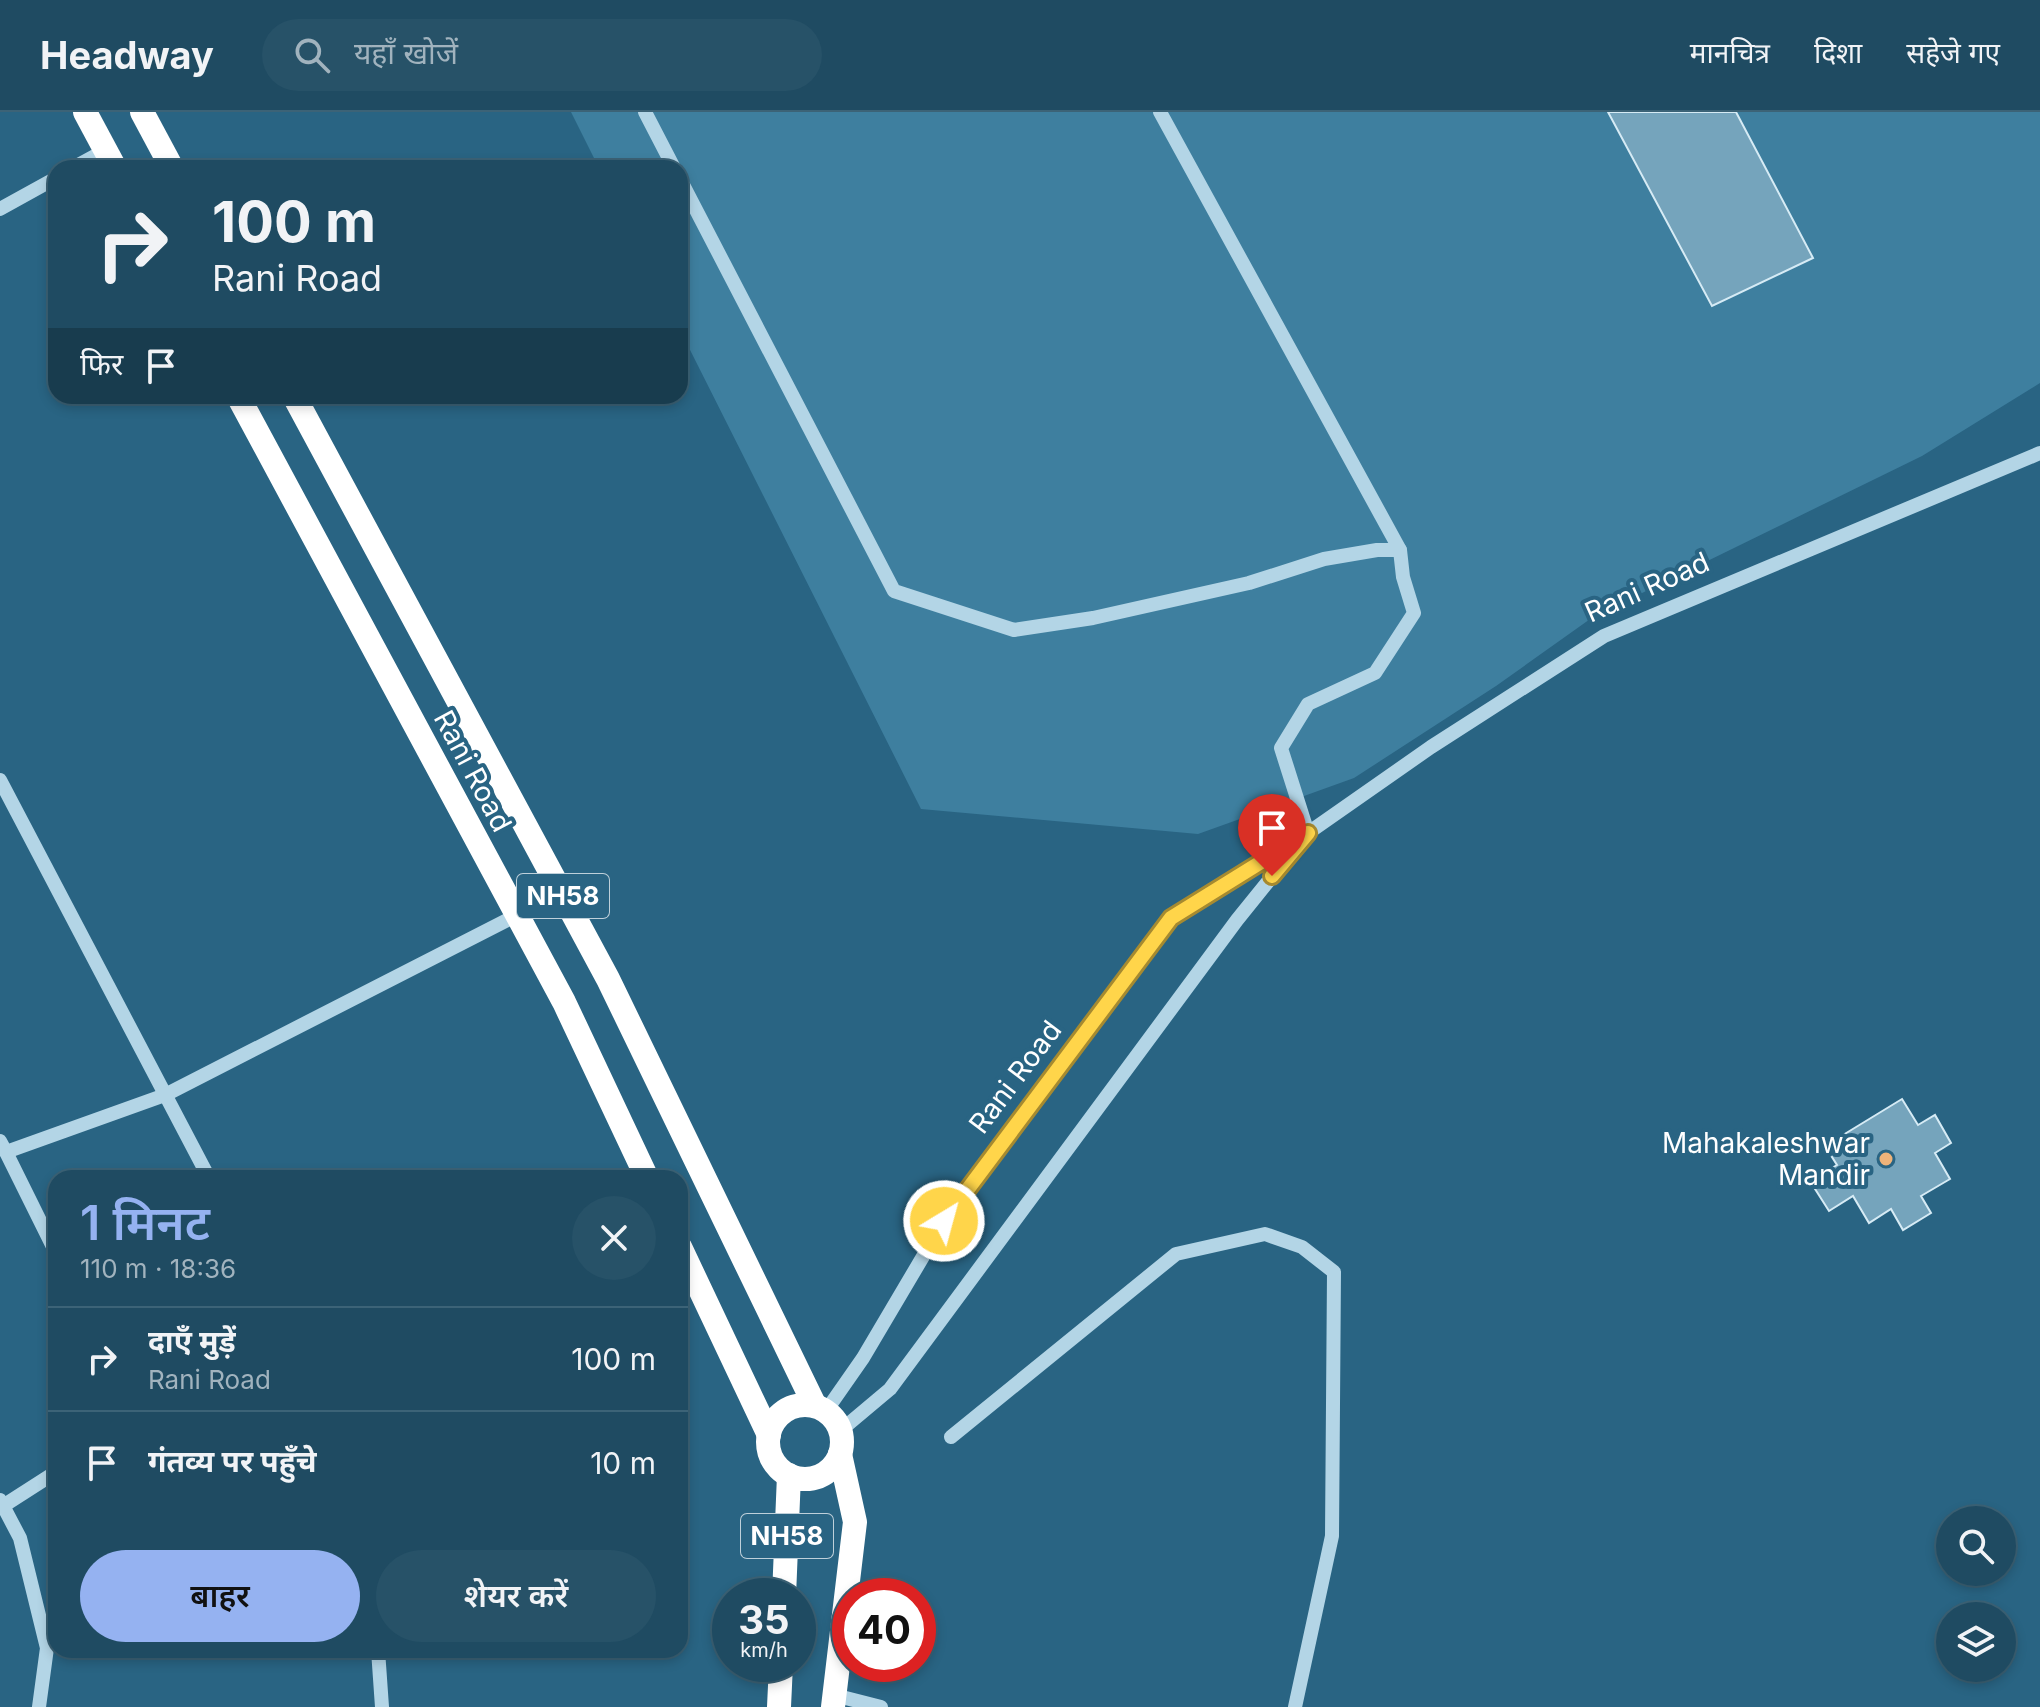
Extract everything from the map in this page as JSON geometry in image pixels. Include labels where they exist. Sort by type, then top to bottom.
[{"type":"highway","points":[[85,112],[110,159]]},
{"type":"highway","points":[[142,112],[168,160]]},
{"type":"highway","name":"Rani Road","points":[[242,404],[564,1002],[643,1170]]},
{"type":"highway","name":"NH58","points":[[298,404],[608,979],[830,1425],[855,1522],[833,1701]]},
{"type":"highway","points":[[688,1264],[769,1435]]},
{"type":"highway","points":[[803,1405],[830,1425],[825,1473],[801,1479],[789,1475],[772,1458],[768,1447],[769,1435],[780,1414],[803,1405]]},
{"type":"highway","name":"NH58","points":[[785,1578],[789,1475]]},
{"type":"highway","points":[[779,1707],[780,1682]]},
{"type":"street","points":[[645,112],[670,160]]},
{"type":"street","points":[[1160,112],[1400,550],[1403,577],[1414,613],[1375,673],[1308,704],[1281,748],[1308,833]]},
{"type":"street","points":[[0,209],[48,182]]},
{"type":"street","points":[[688,194],[894,591],[1014,630],[1093,618],[1233,587],[1324,559],[1377,550],[1400,550]]},
{"type":"street","name":"Rani Road","points":[[830,1425],[863,1358],[944,1221],[1171,918],[1308,833],[1431,747],[1604,636],[2040,453]]},
{"type":"street","points":[[0,780],[205,1170]]},
{"type":"street","name":"Rani Road","points":[[830,1425],[890,1389],[1237,920],[1308,833]]},
{"type":"street","points":[[48,1237],[3,1147],[165,1095],[517,915]]},
{"type":"street","points":[[951,1437],[1176,1254],[1265,1234],[1302,1247],[1334,1272],[1332,1536],[1295,1707]]},
{"type":"street","points":[[39,1707],[47,1648],[20,1538],[1,1503],[48,1477]]},
{"type":"street","points":[[379,1658],[382,1707]]},
{"type":"street","points":[[833,1701],[881,1707]]},
{"type":"shaded area","points":[[571,112],[2040,112],[2040,383],[1922,456],[1593,617],[1496,686],[1354,778],[1198,834],[921,809],[688,346],[688,160],[595,160]]},
{"type":"building","points":[[1608,112],[1736,112],[1813,258],[1712,306]]},
{"type":"building","name":"Mahakaleshwar Mandir","points":[[1902,1099],[1918,1125],[1935,1115],[1951,1143],[1935,1153],[1950,1179],[1921,1196],[1931,1213],[1903,1230],[1891,1209],[1869,1223],[1853,1196],[1829,1211],[1810,1181],[1837,1165],[1825,1146]]},
{"type":"place","name":"Mahakaleshwar Mandir","points":[[1886,1159]]},
{"type":"route","points":[[944,1221],[1171,918],[1308,833],[1272,876]]}]
